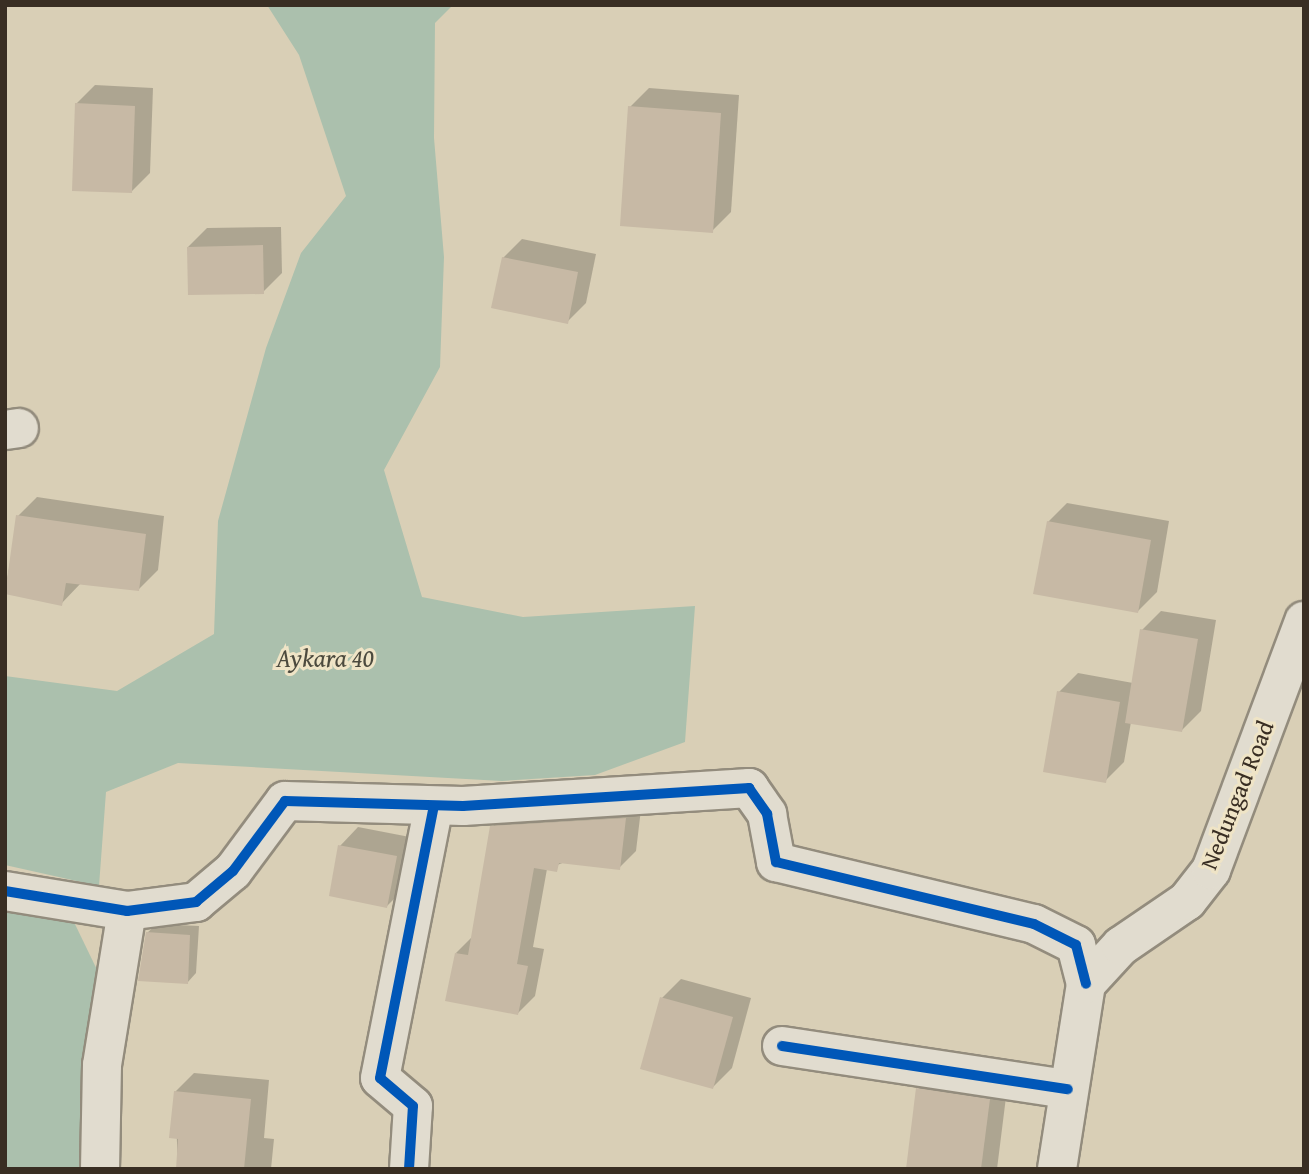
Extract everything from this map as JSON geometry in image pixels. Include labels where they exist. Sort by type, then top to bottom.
[{"type":"street","name":"Nedungad Road","points":[[1086,984],[1121,946],[1187,901],[1211,870],[1304,621]]},
{"type":"street","points":[[5,891],[127,911],[196,902],[233,871],[285,801],[434,806],[749,788],[767,814],[776,862],[1034,924],[1076,945],[1086,984],[1057,1169]]},
{"type":"street","points":[[409,1169],[413,1106],[380,1078],[434,806]]},
{"type":"street","points":[[100,1169],[103,1053],[127,911]]},
{"type":"street","points":[[782,1046],[1068,1089]]},
{"type":"water","name":"Aykara 40","points":[[267,5],[453,5],[435,23],[434,138],[444,257],[440,367],[384,470],[422,597],[523,617],[695,606],[685,742],[595,775],[502,781],[178,763],[106,792],[99,886],[5,865],[5,676],[117,691],[214,634],[218,521],[266,348],[301,253],[346,196],[299,55]]},
{"type":"water","points":[[5,906],[72,918],[101,978],[86,1169],[5,1169]]},
{"type":"building","points":[[75,103],[135,106],[132,193],[72,191]]},
{"type":"building","points":[[628,106],[721,113],[713,233],[620,226]]},
{"type":"building","points":[[263,245],[264,294],[188,295],[187,247]]},
{"type":"building","points":[[502,257],[578,272],[568,324],[491,308]]},
{"type":"building","points":[[16,515],[146,534],[139,591],[66,583],[62,606],[5,594]]},
{"type":"building","points":[[1047,521],[1151,540],[1138,613],[1033,594]]},
{"type":"building","points":[[1140,629],[1198,639],[1182,732],[1125,723]]},
{"type":"building","points":[[1057,691],[1120,702],[1106,783],[1043,772]]},
{"type":"building","points":[[626,818],[620,870],[559,863],[557,872],[534,868],[517,964],[528,966],[518,1015],[445,1001],[455,953],[468,955],[490,826]]},
{"type":"building","points":[[338,845],[397,856],[387,908],[329,896]]},
{"type":"building","points":[[146,932],[190,935],[188,984],[138,981]]},
{"type":"building","points":[[660,997],[733,1017],[713,1089],[640,1069]]},
{"type":"building","points":[[916,1088],[990,1099],[981,1169],[906,1169]]},
{"type":"building","points":[[174,1091],[251,1099],[244,1169],[176,1169],[178,1139],[169,1138]]},
{"type":"cycle path","points":[[5,891],[127,911],[196,902],[233,871],[285,801],[463,806],[749,788],[767,814],[776,862],[1034,924],[1076,945],[1086,984]]},
{"type":"cycle path","points":[[409,1169],[413,1106],[380,1078],[434,806]]},
{"type":"cycle path","points":[[782,1046],[1068,1089]]}]
